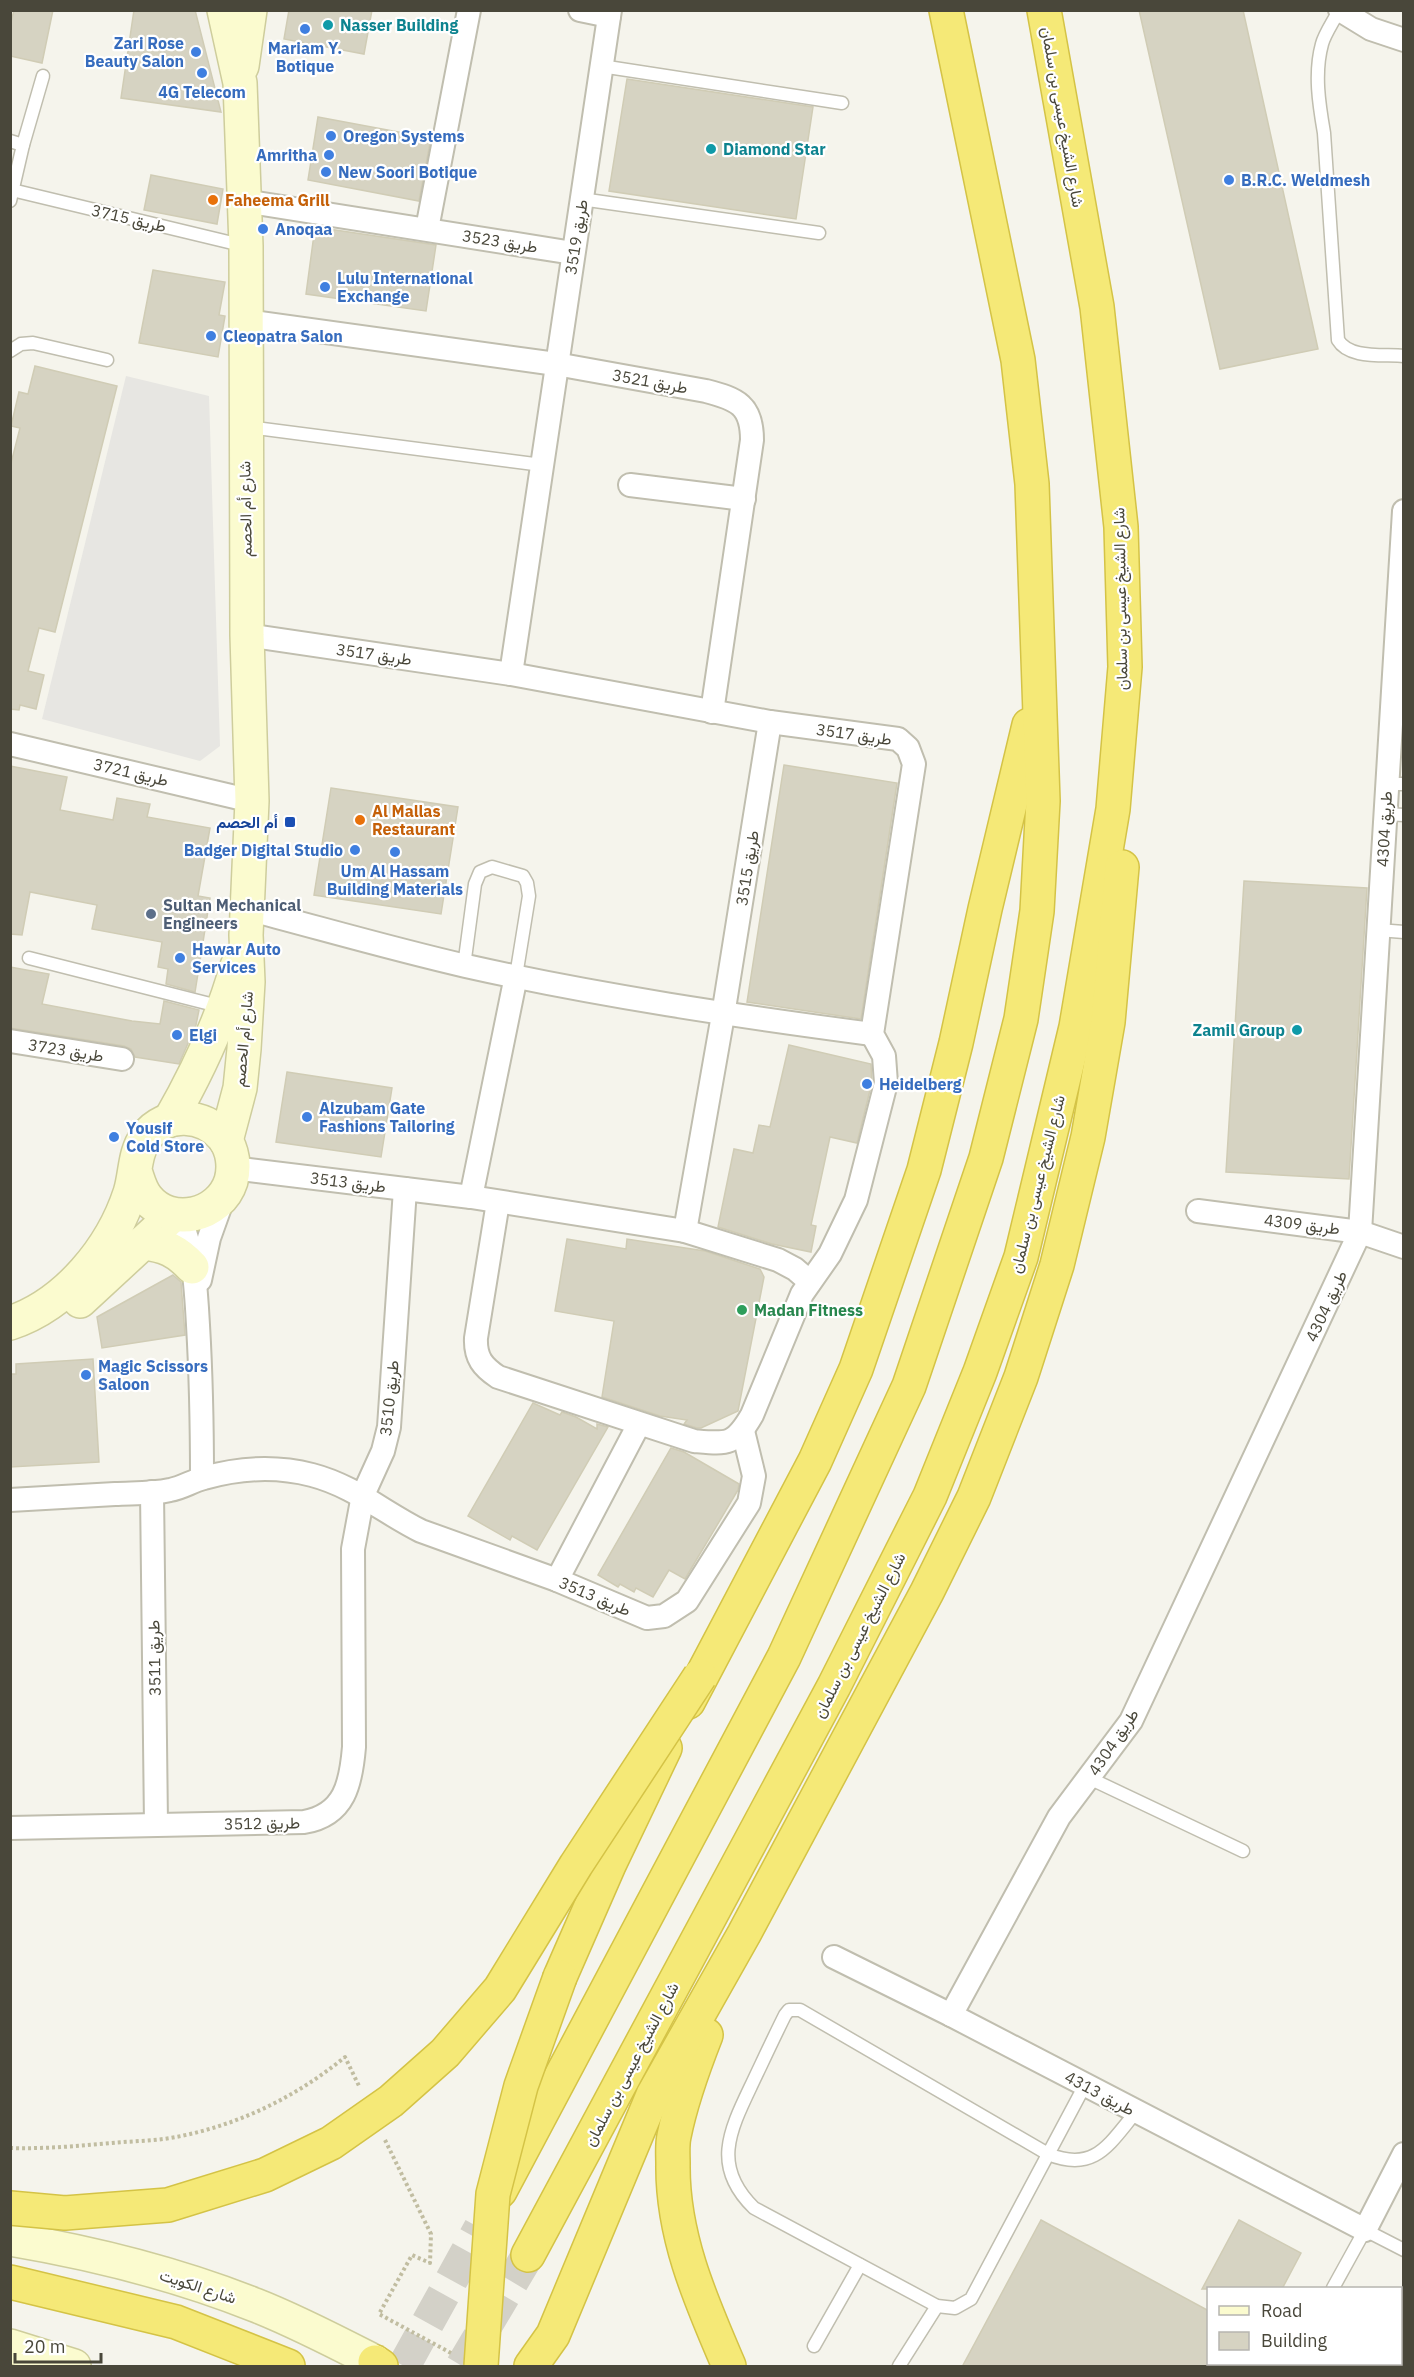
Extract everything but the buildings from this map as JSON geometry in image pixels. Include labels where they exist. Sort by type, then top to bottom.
[{"type":"highway","points":[[480,2228],[784,1657],[909,1386],[986,1158],[1021,1019],[1037,911],[1043,801],[1032,484],[1017,360],[946,10]]},
{"type":"highway","name":"شارع الشيخ عيسى بن سلمان","points":[[528,2255],[839,1676],[930,1496],[980,1372],[1021,1257],[1076,1027],[1113,809],[1125,667],[1121,527],[1098,318],[1044,10]]},
{"type":"highway","points":[[531,2367],[553,2335],[653,2095],[744,1934],[927,1593],[974,1497],[1021,1377],[1057,1265],[1088,1137],[1108,1022],[1127,804],[1125,667]]},
{"type":"highway","points":[[482,2367],[493,2194],[521,2086],[568,1957],[609,1864],[700,1676],[757,1574],[814,1461],[856,1370],[924,1170],[1038,692]]},
{"type":"highway","points":[[10,2208],[65,2212],[168,2205],[265,2175],[331,2143],[391,2101],[445,2053],[500,1989],[576,1865],[700,1676]]},
{"type":"highway","points":[[729,2367],[696,2289],[681,2237],[673,2190],[674,2138],[689,2079],[744,1934]]},
{"type":"highway","points":[[10,2282],[176,2322],[288,2367]]},
{"type":"street","name":"شارع أم الحصم","points":[[224,10],[240,82]]},
{"type":"street","name":"شارع أم الحصم","points":[[228,1168],[244,1049],[248,982],[246,922],[252,801],[244,426],[246,246],[240,82],[250,10]]},
{"type":"street","points":[[427,230],[468,10]]},
{"type":"street","points":[[580,10],[609,13]]},
{"type":"street","points":[[1340,10],[1371,29],[1404,40]]},
{"type":"street","name":"طريق 3519","points":[[511,674],[609,13]]},
{"type":"street","name":"طريق 3523","points":[[244,201],[573,253]]},
{"type":"street","name":"طريق 3521","points":[[246,321],[556,364],[706,391],[735,400],[746,409],[752,424],[752,440],[712,712]]},
{"type":"street","points":[[630,485],[744,499]]},
{"type":"street","name":"طريق 4304","points":[[951,2015],[1059,1817],[1131,1720],[1360,1232],[1378,930],[1394,815],[1403,523]]},
{"type":"street","name":"طريق 3517","points":[[247,635],[511,674],[770,722],[898,739],[908,748],[914,764],[873,1034]]},
{"type":"street","name":"طريق 3515","points":[[685,1231],[723,1015],[770,722]]},
{"type":"street","name":"طريق 3721","points":[[10,744],[252,801]]},
{"type":"street","name":"شارع أم الحصم","points":[[170,1120],[200,1065],[223,1008],[246,922]]},
{"type":"street","points":[[246,922],[723,1015],[873,1034],[884,1056],[886,1083],[856,1200],[830,1254],[802,1294],[752,1415],[743,1431],[733,1439],[719,1444],[694,1441],[498,1377],[486,1369],[478,1359],[476,1347],[498,1203]]},
{"type":"street","points":[[471,1197],[516,976]]},
{"type":"street","name":"طريق 3723","points":[[10,1041],[122,1059]]},
{"type":"street","points":[[197,1302],[209,1238],[228,1168],[207,1123],[182,1118],[157,1126],[147,1135],[136,1160],[136,1174],[140,1188],[148,1200],[160,1209],[176,1215],[196,1214],[212,1207],[228,1168]]},
{"type":"street","name":"طريق 3513","points":[[228,1168],[471,1197],[685,1231],[778,1260],[795,1269],[810,1282]]},
{"type":"street","points":[[15,1332],[41,1307],[66,1290],[90,1264],[112,1234],[126,1205],[136,1174]]},
{"type":"street","name":"طريق 3510","points":[[363,1495],[383,1450],[389,1427],[405,1189]]},
{"type":"street","name":"طريق 4309","points":[[1198,1211],[1360,1232],[1404,1247]]},
{"type":"street","points":[[15,1332],[52,1324],[176,1215]]},
{"type":"street","points":[[176,1215],[188,1238],[197,1302],[202,1479]]},
{"type":"street","points":[[143,1243],[162,1245],[179,1253],[192,1267]]},
{"type":"street","points":[[557,1580],[639,1424]]},
{"type":"street","name":"طريق 3513","points":[[363,1495],[399,1521],[421,1531],[557,1580],[647,1618],[664,1616],[687,1601],[749,1503],[754,1476],[743,1431]]},
{"type":"street","points":[[10,1500],[152,1492],[169,1490],[202,1479],[238,1471],[284,1470],[311,1475],[363,1495]]},
{"type":"street","name":"طريق 3511","points":[[152,1492],[156,1824]]},
{"type":"street","name":"طريق 3512","points":[[10,1828],[296,1823],[315,1820],[335,1808],[345,1792],[351,1775],[354,1747],[353,1549],[363,1495]]},
{"type":"street","name":"طريق 4313","points":[[834,1957],[951,2015],[1365,2230]]},
{"type":"street","points":[[1365,2230],[1404,2154]]},
{"type":"street","name":"شارع الكويت","points":[[10,2239],[63,2248],[202,2286],[255,2305],[378,2364]]},
{"type":"street","points":[[10,2346],[74,2367]]},
{"type":"lane","points":[[1340,10],[1323,42],[1317,70],[1325,144],[1338,340],[1347,350],[1353,352],[1404,356]]},
{"type":"lane","points":[[602,66],[842,103]]},
{"type":"lane","name":"طريق 3715","points":[[43,76],[11,196],[246,246]]},
{"type":"lane","points":[[10,141],[23,145]]},
{"type":"lane","points":[[582,199],[819,233]]},
{"type":"lane","points":[[11,349],[21,344],[33,343],[107,360]]},
{"type":"lane","points":[[244,426],[542,465]]},
{"type":"lane","points":[[464,966],[475,884],[480,872],[492,867],[523,876],[527,883],[529,896],[516,976]]},
{"type":"lane","points":[[1378,930],[1404,932]]},
{"type":"lane","points":[[29,958],[223,1008]]},
{"type":"lane","points":[[1089,1778],[1243,1851]]},
{"type":"lane","points":[[1085,2085],[1048,2154],[971,2299],[955,2308],[937,2307],[754,2208],[744,2198],[733,2180],[728,2163],[728,2145],[733,2125],[784,2015],[789,2010],[800,2010],[1048,2154],[1064,2160],[1078,2161],[1100,2154],[1136,2112]]},
{"type":"lane","points":[[1334,2287],[1365,2230],[1404,2250]]},
{"type":"lane","points":[[814,2346],[860,2265]]},
{"type":"lane","points":[[899,2367],[937,2307]]},
{"type":"shaded area","points":[[126,376],[209,396],[220,746],[200,761],[42,719]]},
{"type":"tunnel","points":[[404,2366],[480,2228]]},
{"type":"tunnel","points":[[462,2366],[528,2255]]},
{"type":"place","name":"Nasser Building","points":[[328,25]]},
{"type":"place","name":"Mariam Y. Botique","points":[[305,29]]},
{"type":"place","name":"Zari Rose Beauty Salon","points":[[196,52]]},
{"type":"place","name":"4G Telecom","points":[[202,73]]},
{"type":"place","name":"Oregon Systems","points":[[331,136]]},
{"type":"place","name":"Diamond Star","points":[[711,149]]},
{"type":"place","name":"Amritha","points":[[329,155]]},
{"type":"place","name":"New Soori Botique","points":[[326,172]]},
{"type":"place","name":"B.R.C. Weldmesh","points":[[1229,180]]},
{"type":"place","name":"Faheema Grill","points":[[213,200]]},
{"type":"place","name":"Anoqaa","points":[[263,229]]},
{"type":"place","name":"Lulu International Exchange","points":[[325,287]]},
{"type":"place","name":"Cleopatra Salon","points":[[211,336]]},
{"type":"place","name":"Al Mallas Restaurant","points":[[360,820]]},
{"type":"place","name":"أم الحصم","points":[[290,822]]},
{"type":"place","name":"Badger Digital Studio","points":[[355,850]]},
{"type":"place","name":"Um Al Hassam Building Materials","points":[[395,852]]},
{"type":"place","name":"Sultan Mechanical Engineers","points":[[151,914]]},
{"type":"place","name":"Hawar Auto Services","points":[[180,958]]},
{"type":"place","name":"Zamil Group","points":[[1297,1030]]},
{"type":"place","name":"Elgi","points":[[177,1035]]},
{"type":"place","name":"Heidelberg","points":[[867,1084]]},
{"type":"place","name":"Alzubam Gate Fashions Tailoring","points":[[307,1117]]},
{"type":"place","name":"Yousif Cold Store","points":[[114,1137]]},
{"type":"place","name":"Madan Fitness","points":[[742,1310]]},
{"type":"place","name":"Magic Scissors Saloon","points":[[86,1375]]}]
